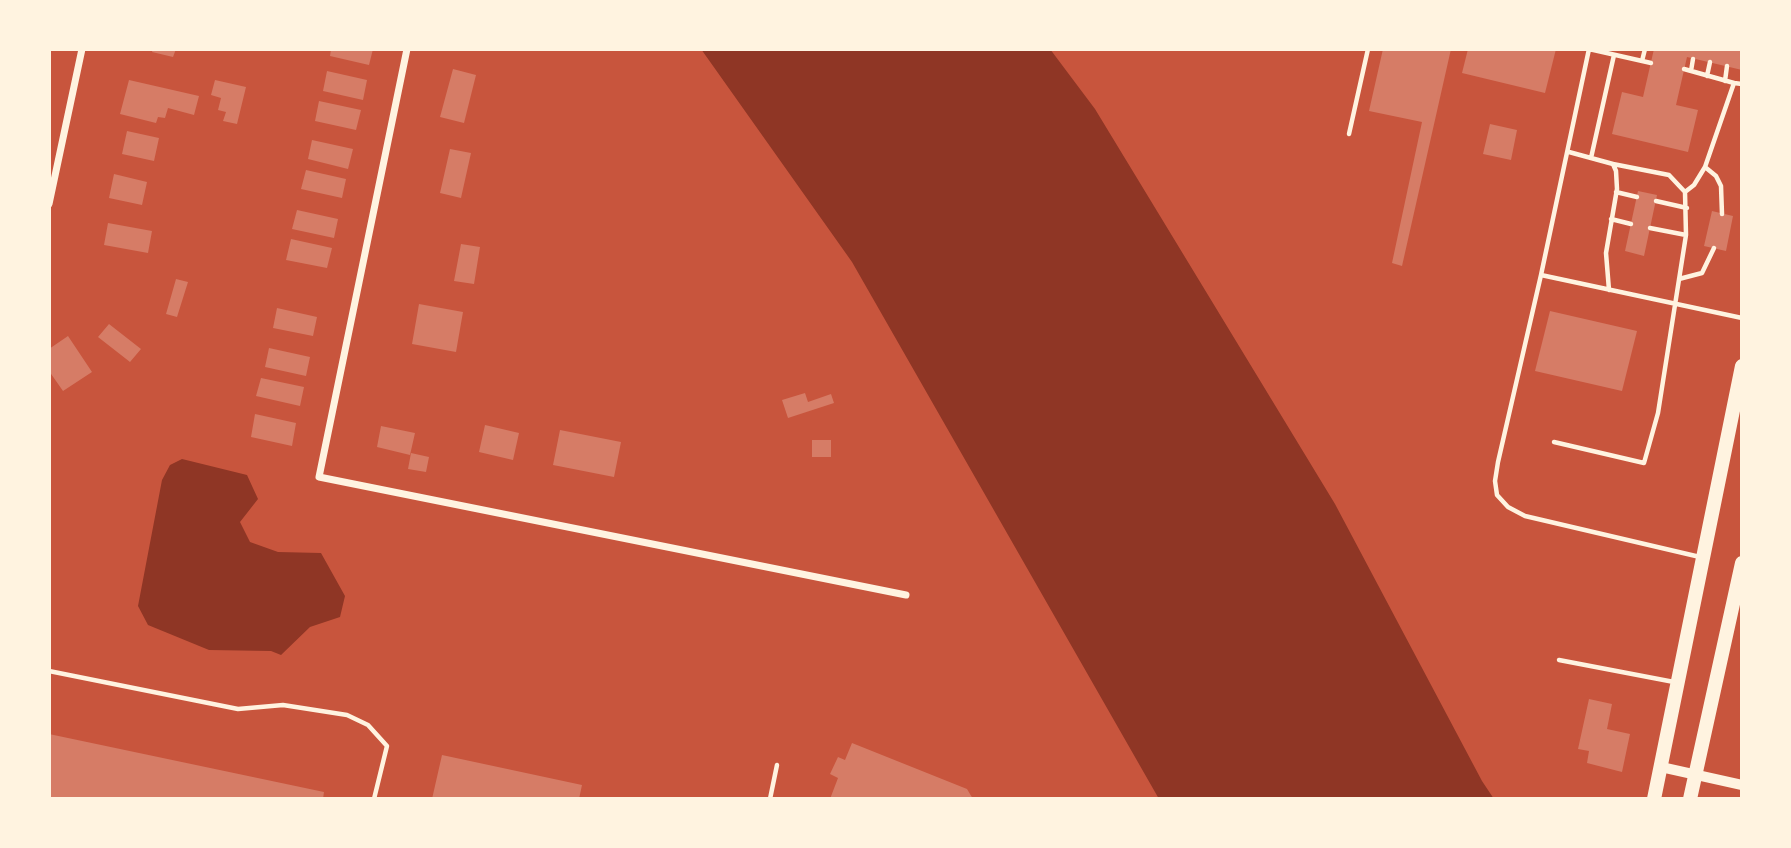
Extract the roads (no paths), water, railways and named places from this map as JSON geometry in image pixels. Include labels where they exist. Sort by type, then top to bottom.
[{"type":"main road","points":[[1654,799],[1742,366]]},
{"type":"main road","points":[[1690,799],[1742,563]]},
{"type":"street","points":[[49,204],[82,49]]},
{"type":"street","points":[[407,49],[319,477],[906,595]]},
{"type":"street","points":[[1661,767],[1742,785]]},
{"type":"lane","points":[[1349,134],[1368,49]]},
{"type":"lane","points":[[1651,63],[1589,49],[1569,152],[1495,481],[1497,495],[1508,507],[1525,516],[1703,558]]},
{"type":"lane","points":[[1642,61],[1644,49]]},
{"type":"lane","points":[[1591,158],[1614,55]]},
{"type":"lane","points":[[1690,71],[1693,59]]},
{"type":"lane","points":[[1707,76],[1710,62]]},
{"type":"lane","points":[[1725,81],[1727,66]]},
{"type":"lane","points":[[1684,69],[1742,84]]},
{"type":"lane","points":[[1685,192],[1695,185],[1705,167],[1734,83]]},
{"type":"lane","points":[[1554,442],[1644,463],[1658,413],[1674,328],[1675,303],[1686,235],[1685,192],[1669,175],[1569,152]]},
{"type":"lane","points":[[1609,290],[1606,253],[1616,192],[1613,164]]},
{"type":"lane","points":[[1705,167],[1716,176],[1721,187],[1723,214]]},
{"type":"lane","points":[[1616,192],[1637,197]]},
{"type":"lane","points":[[1656,201],[1687,208]]},
{"type":"lane","points":[[1611,219],[1631,224]]},
{"type":"lane","points":[[1650,228],[1686,235]]},
{"type":"lane","points":[[1679,279],[1702,273],[1714,248]]},
{"type":"lane","points":[[1541,275],[1742,318]]},
{"type":"lane","points":[[1559,660],[1678,683]]},
{"type":"lane","points":[[49,671],[239,709],[284,705],[347,715],[368,725],[387,746],[374,799]]},
{"type":"lane","points":[[770,799],[777,765]]}]
